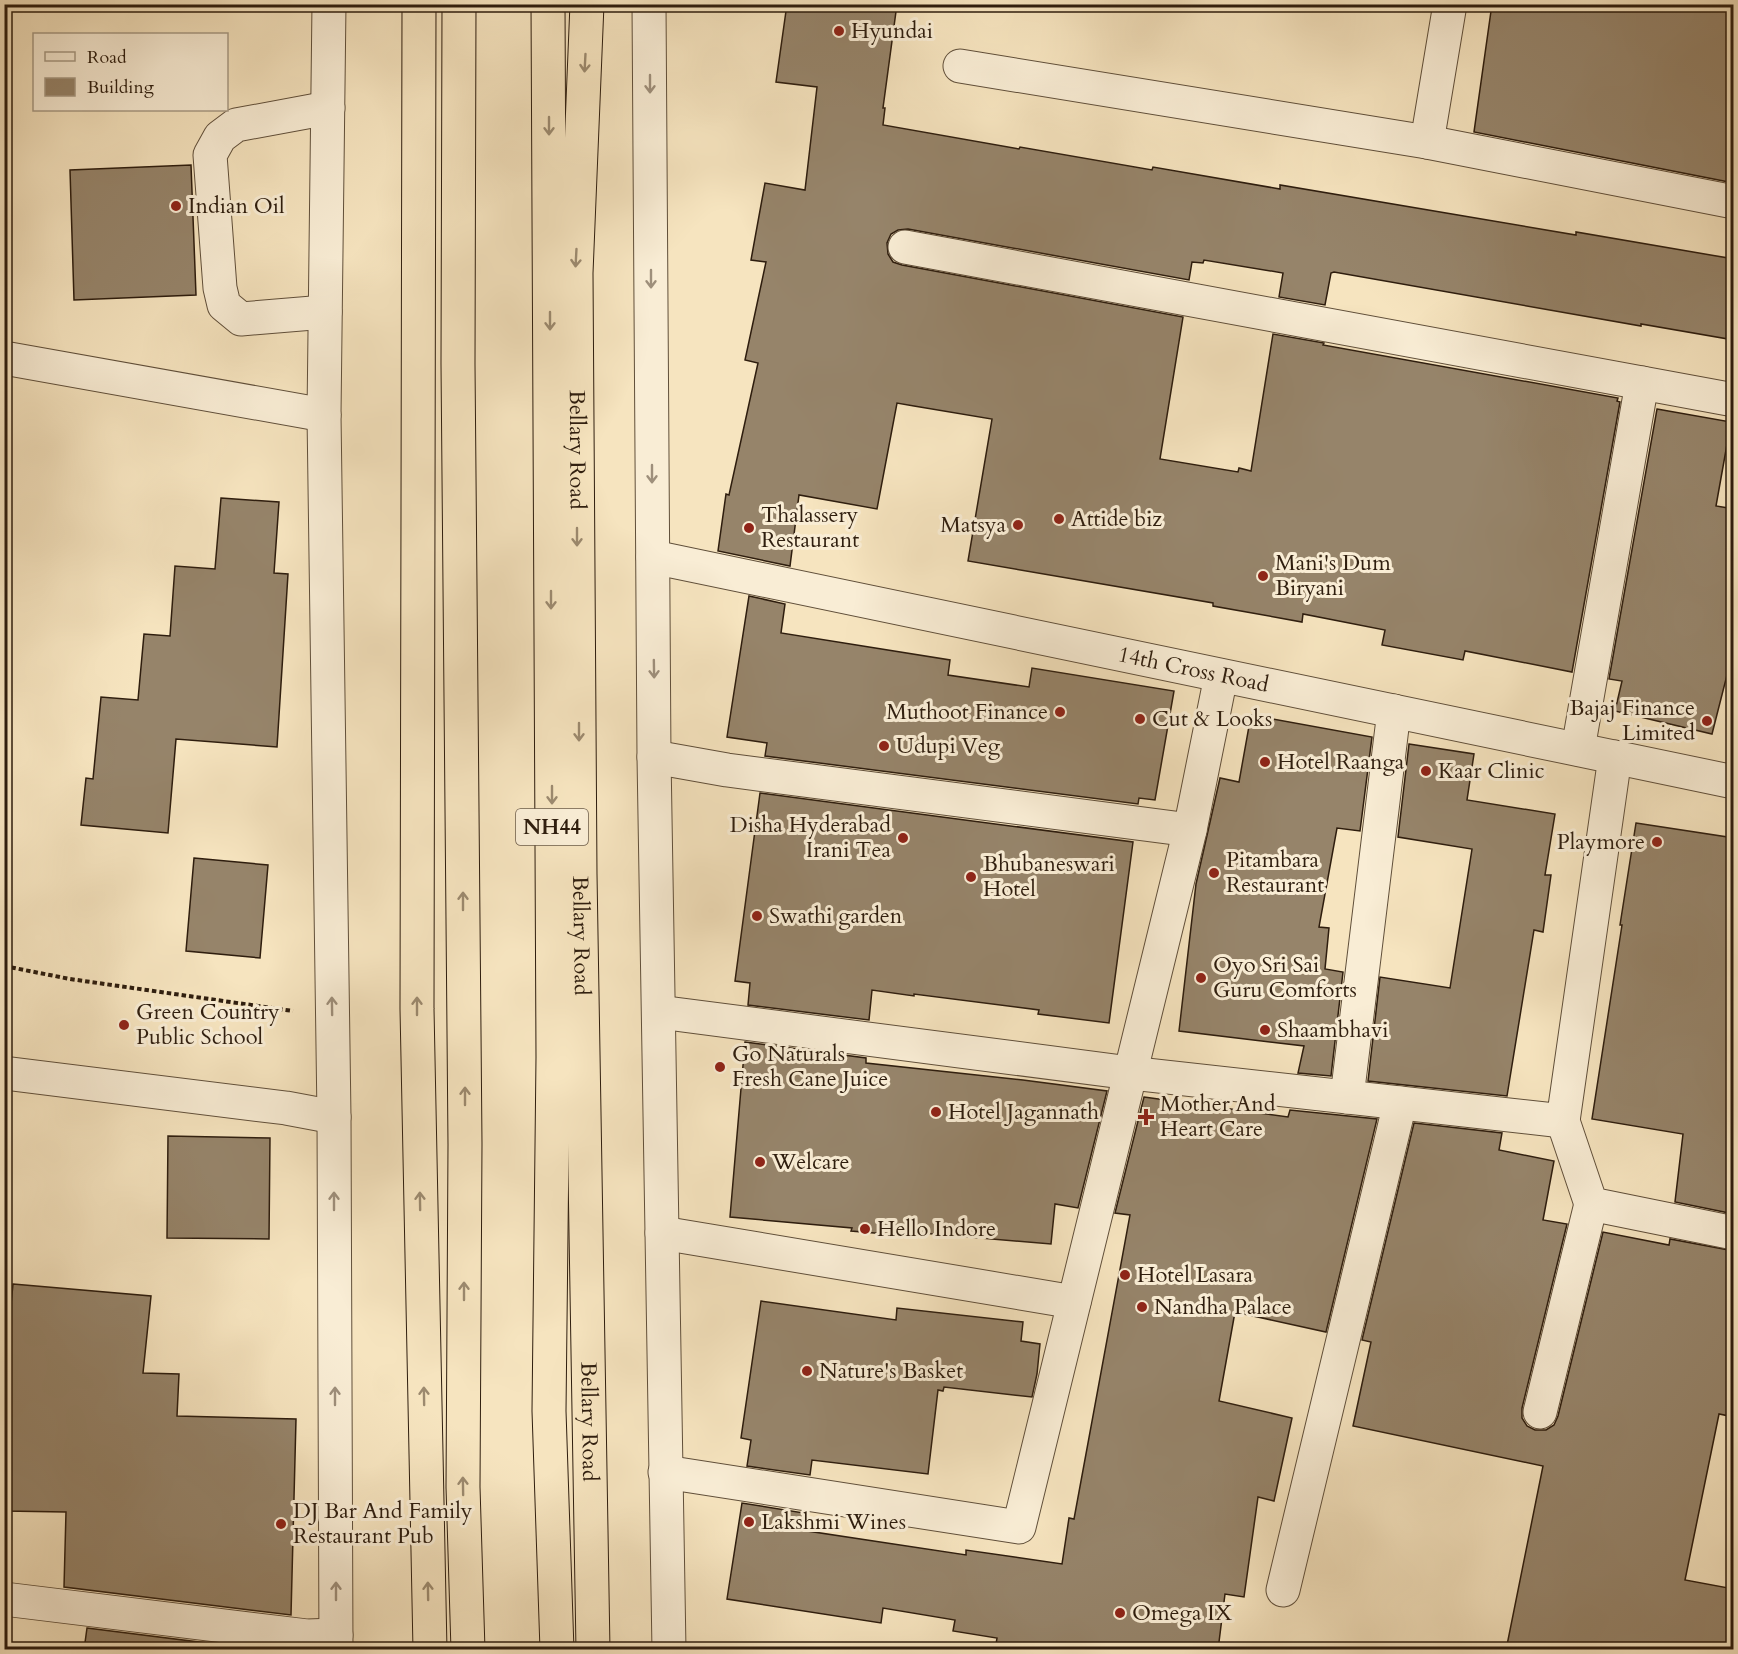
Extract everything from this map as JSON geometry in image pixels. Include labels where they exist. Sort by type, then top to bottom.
[{"type":"highway","points":[[419,4],[417,1009],[430,1650]]},
{"type":"highway","points":[[459,4],[458,364],[465,1144],[463,1487],[468,1650]]},
{"type":"highway","name":"Bellary Road","points":[[548,4],[553,1045],[549,1411],[557,1650]]},
{"type":"highway","name":"Bellary Road","points":[[587,4],[576,273],[580,874],[593,1650]]},
{"type":"street","points":[[4,1599],[307,1636],[336,1642],[334,1117],[324,416],[329,4]]},
{"type":"street","points":[[649,4],[654,758],[669,1650]]},
{"type":"street","points":[[1428,142],[1444,5]]},
{"type":"street","points":[[960,66],[1428,142],[1734,201]]},
{"type":"street","points":[[325,312],[241,319],[224,305],[220,288],[210,155],[220,137],[236,125],[328,108]]},
{"type":"street","points":[[904,247],[1734,400]]},
{"type":"street","points":[[4,358],[324,416]]},
{"type":"street","points":[[1578,749],[1642,383]]},
{"type":"street","name":"14th Cross Road","points":[[652,557],[1734,782]]},
{"type":"street","points":[[665,1472],[1019,1527],[1190,830],[1221,676]]},
{"type":"street","points":[[1347,1097],[1394,711]]},
{"type":"street","points":[[1540,1412],[1591,1204],[1563,1121],[1615,757]]},
{"type":"street","points":[[654,758],[727,770],[1190,830]]},
{"type":"street","points":[[659,1012],[1130,1073],[1563,1121]]},
{"type":"street","points":[[4,1073],[286,1108],[334,1117]]},
{"type":"street","points":[[1283,1590],[1400,1103]]},
{"type":"street","points":[[1591,1204],[1734,1233]]},
{"type":"street","points":[[662,1233],[1074,1302]]},
{"type":"path","points":[[4,966],[81,980],[332,1017]]},
{"type":"building","points":[[787,4],[897,4],[883,108],[885,108],[883,125],[1152,170],[1153,167],[1280,189],[1280,185],[1734,259],[1734,340],[1334,272],[1331,273],[1325,305],[1279,297],[1283,273],[1204,260],[1203,263],[1192,262],[1189,280],[908,229],[898,230],[891,234],[887,243],[888,254],[893,262],[902,265],[1183,317],[1160,459],[1238,472],[1239,468],[1251,471],[1273,334],[1618,398],[1617,401],[1620,402],[1572,672],[1465,651],[1463,660],[1382,645],[1385,630],[1303,614],[1302,622],[1213,606],[1213,603],[968,561],[992,419],[897,403],[877,509],[799,495],[790,566],[718,551],[726,494],[729,495],[758,363],[745,360],[766,262],[751,260],[765,183],[805,190],[817,87],[776,82]]},
{"type":"building","points":[[1492,4],[1734,4],[1734,183],[1474,132]]},
{"type":"building","points":[[191,165],[196,295],[74,300],[70,170]]},
{"type":"building","points":[[1657,409],[1731,422],[1716,506],[1734,509],[1734,676],[1727,675],[1712,734],[1615,711],[1622,681],[1609,679]]},
{"type":"building","points":[[221,498],[279,502],[274,573],[288,574],[277,747],[176,739],[168,833],[81,825],[86,778],[93,779],[101,697],[138,700],[144,634],[170,636],[175,566],[215,569]]},
{"type":"building","points":[[749,596],[785,604],[781,633],[950,660],[948,675],[1029,687],[1032,668],[1174,691],[1155,800],[1139,798],[1138,804],[765,756],[767,743],[727,737]]},
{"type":"building","points":[[1251,715],[1372,737],[1360,831],[1337,828],[1319,927],[1329,928],[1325,969],[1343,972],[1331,1076],[1298,1073],[1304,1046],[1179,1031],[1196,884],[1220,778],[1239,782]]},
{"type":"building","points":[[1409,744],[1474,754],[1467,800],[1555,814],[1545,875],[1551,875],[1543,932],[1534,930],[1507,1096],[1368,1081],[1380,977],[1450,988],[1472,849],[1398,837]]},
{"type":"building","points":[[760,793],[1133,842],[1109,1023],[1038,1014],[1039,1010],[872,990],[869,1020],[748,1005],[750,983],[735,981]]},
{"type":"building","points":[[1636,823],[1734,838],[1734,1214],[1675,1202],[1683,1134],[1592,1119]]},
{"type":"building","points":[[194,858],[268,865],[260,958],[186,951]]},
{"type":"building","points":[[745,1042],[866,1058],[866,1063],[1107,1091],[1078,1208],[1055,1204],[1051,1244],[922,1233],[922,1237],[730,1217]]},
{"type":"building","points":[[1144,1097],[1288,1117],[1290,1110],[1377,1119],[1326,1332],[1235,1312],[1219,1401],[1292,1418],[1274,1501],[1258,1497],[1244,1597],[1225,1594],[1218,1650],[995,1650],[997,1638],[953,1631],[955,1620],[883,1608],[881,1623],[727,1599],[742,1503],[804,1513],[801,1530],[966,1555],[966,1550],[1062,1564],[1069,1518],[1074,1519],[1130,1215],[1115,1213]]},
{"type":"building","points":[[1414,1123],[1502,1133],[1499,1150],[1554,1161],[1543,1220],[1567,1224],[1522,1408],[1522,1418],[1527,1426],[1535,1430],[1546,1430],[1554,1425],[1558,1416],[1603,1232],[1669,1245],[1670,1239],[1734,1251],[1734,1417],[1719,1414],[1685,1580],[1734,1589],[1734,1650],[1506,1650],[1543,1466],[1353,1426],[1371,1342],[1362,1340]]},
{"type":"building","points":[[168,1136],[270,1138],[269,1239],[167,1238]]},
{"type":"building","points":[[13,1284],[151,1296],[143,1373],[179,1374],[177,1416],[296,1419],[291,1615],[64,1587],[66,1512],[4,1511],[4,1376]]},
{"type":"building","points":[[761,1301],[896,1320],[897,1308],[1023,1322],[1021,1341],[1040,1344],[1032,1397],[944,1387],[943,1391],[938,1390],[928,1474],[812,1460],[810,1475],[747,1466],[751,1440],[741,1438]]},
{"type":"building","points":[[87,1628],[263,1650],[84,1650]]},
{"type":"place","name":"Hyundai","points":[[839,31]]},
{"type":"place","name":"Indian Oil","points":[[176,206]]},
{"type":"place","name":"Attide biz","points":[[1059,519]]},
{"type":"place","name":"Matsya","points":[[1018,525]]},
{"type":"place","name":"Thalassery Restaurant","points":[[749,528]]},
{"type":"place","name":"Mani's Dum Biryani","points":[[1263,576]]},
{"type":"place","name":"Muthoot Finance","points":[[1060,712]]},
{"type":"place","name":"Cut & Looks","points":[[1140,719]]},
{"type":"place","name":"Bajaj Finance Limited","points":[[1707,721]]},
{"type":"place","name":"Udupi Veg","points":[[884,746]]},
{"type":"place","name":"Hotel Raanga","points":[[1265,762]]},
{"type":"place","name":"Kaar Clinic","points":[[1426,771]]},
{"type":"place","name":"Disha Hyderabad Irani Tea","points":[[903,838]]},
{"type":"place","name":"Playmore","points":[[1657,842]]},
{"type":"place","name":"Pitambara Restaurant","points":[[1214,873]]},
{"type":"place","name":"Bhubaneswari Hotel","points":[[971,877]]},
{"type":"place","name":"Swathi garden","points":[[757,916]]},
{"type":"place","name":"Oyo Sri Sai Guru Comforts","points":[[1201,978]]},
{"type":"place","name":"Green Country Public School","points":[[124,1025]]},
{"type":"place","name":"Shaambhavi","points":[[1265,1030]]},
{"type":"place","name":"Go Naturals Fresh Cane Juice","points":[[720,1067]]},
{"type":"place","name":"Hotel Jagannath","points":[[936,1112]]},
{"type":"place","name":"Mother And Heart Care","points":[[1146,1117]]},
{"type":"place","name":"Welcare","points":[[760,1162]]},
{"type":"place","name":"Hello Indore","points":[[865,1229]]},
{"type":"place","name":"Hotel Lasara","points":[[1125,1275]]},
{"type":"place","name":"Nandha Palace","points":[[1142,1307]]},
{"type":"place","name":"Nature's Basket","points":[[807,1371]]},
{"type":"place","name":"Lakshmi Wines","points":[[749,1522]]},
{"type":"place","name":"DJ Bar And Family Restaurant Pub","points":[[281,1524]]},
{"type":"place","name":"Omega IX","points":[[1120,1613]]}]
